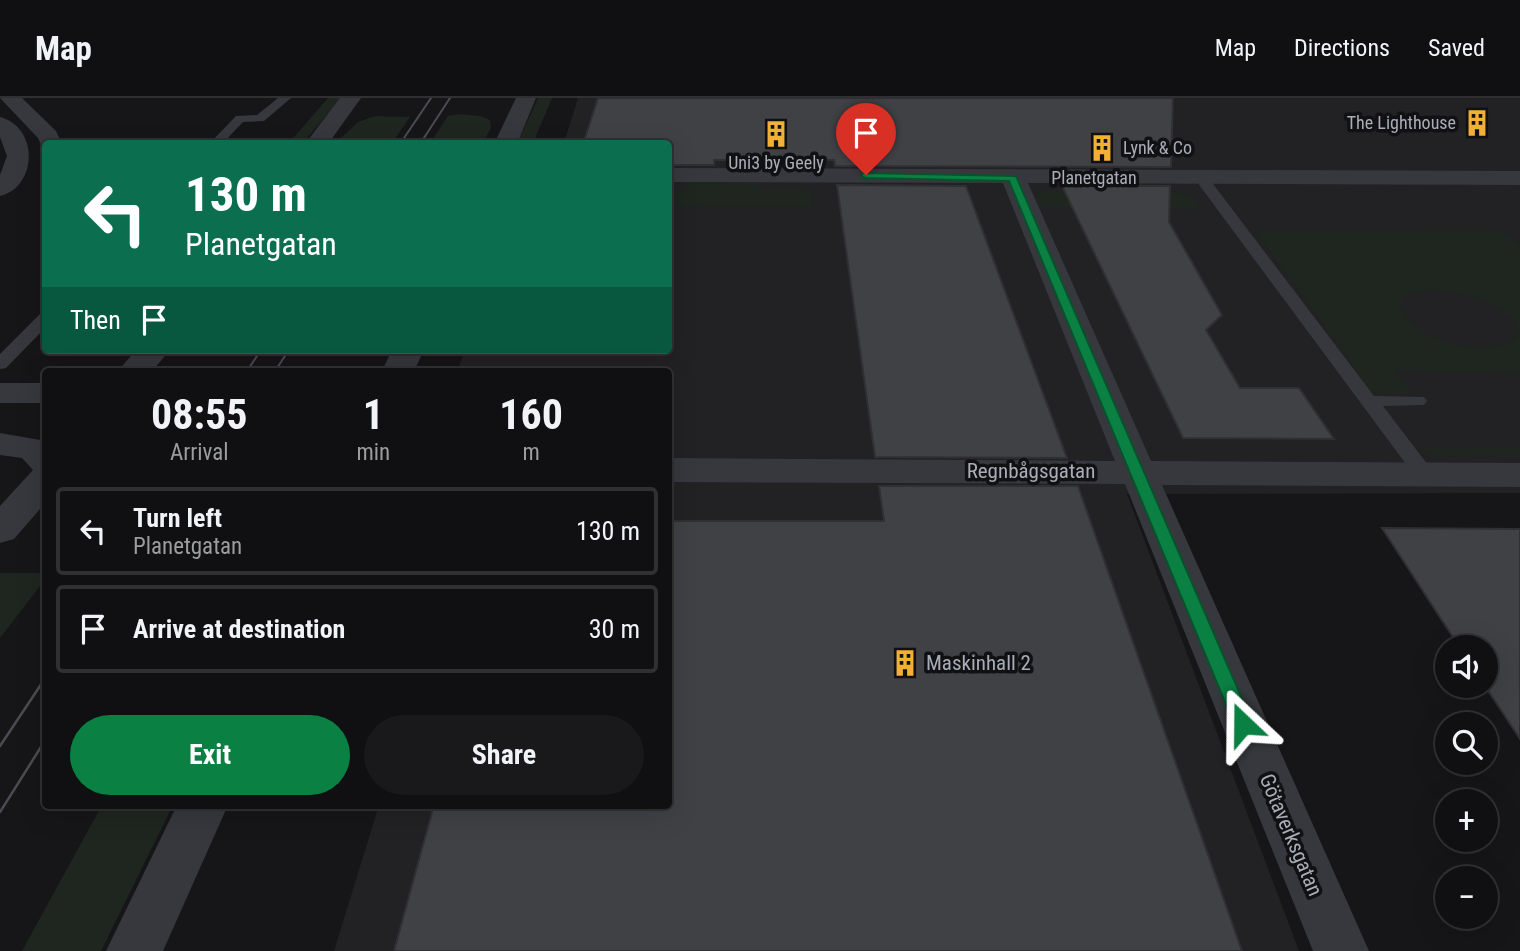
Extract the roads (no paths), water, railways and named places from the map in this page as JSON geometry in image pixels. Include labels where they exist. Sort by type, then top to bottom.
[{"type":"street","points":[[10,98],[50,140]]},
{"type":"street","points":[[319,140],[351,98]]},
{"type":"street","points":[[507,140],[526,98]]},
{"type":"street","points":[[0,124],[11,134],[20,155],[18,167],[0,189]]},
{"type":"street","name":"Planetgatan","points":[[672,175],[1520,178]]},
{"type":"street","name":"Götaverksgatan","points":[[1013,178],[1135,472],[1341,951]]},
{"type":"street","points":[[0,215],[27,193]]},
{"type":"street","points":[[137,368],[150,354]]},
{"type":"street","points":[[0,393],[42,393]]},
{"type":"street","points":[[0,444],[33,449],[42,458]]},
{"type":"street","name":"Regnbågsgatan","points":[[672,470],[1520,475]]},
{"type":"street","points":[[0,530],[42,483]]},
{"type":"street","points":[[134,951],[201,809]]},
{"type":"lane","points":[[219,140],[240,119],[260,118],[285,98]]},
{"type":"lane","points":[[1202,178],[1424,474]]},
{"type":"lane","points":[[0,364],[42,321]]},
{"type":"lane","points":[[1369,401],[1418,401]]},
{"type":"tram line","points":[[403,140],[431,98]]},
{"type":"tram line","points":[[423,140],[450,98]]},
{"type":"tram line","points":[[249,368],[258,354]]},
{"type":"tram line","points":[[277,368],[286,354]]},
{"type":"tram line","points":[[0,746],[42,683]]},
{"type":"tram line","points":[[0,812],[42,745]]},
{"type":"place","name":"The Lighthouse","points":[[1477,123]]},
{"type":"place","name":"Uni3 by Geely","points":[[776,134]]},
{"type":"place","name":"Lynk & Co","points":[[1102,148]]},
{"type":"place","name":"Maskinhall 2","points":[[905,663]]}]
